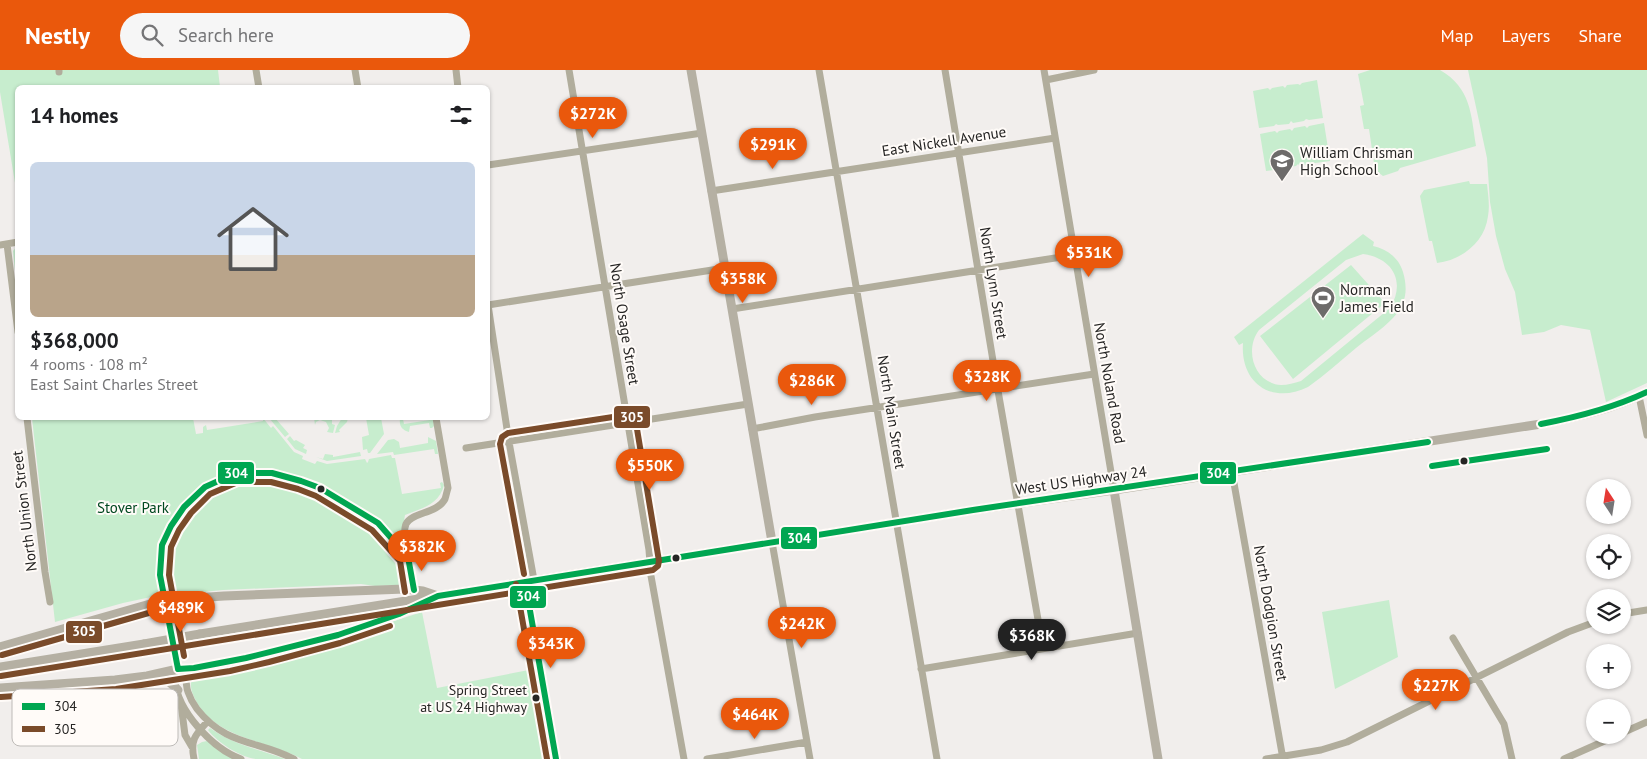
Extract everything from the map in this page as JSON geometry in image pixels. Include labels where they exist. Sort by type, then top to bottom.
[{"type":"main road","points":[[691,70],[772,542]]},
{"type":"main road","name":"West US Highway 24","points":[[0,667],[896,522],[1428,442],[1585,416],[1644,396]]},
{"type":"main road","name":"North Noland Road","points":[[1114,490],[1158,759]]},
{"type":"main road","points":[[0,647],[164,600],[390,590],[414,590],[438,596]]},
{"type":"main road","points":[[0,688],[106,681],[229,662],[330,637],[399,614],[438,596]]},
{"type":"main road","points":[[156,674],[167,680],[177,689]]},
{"type":"street","points":[[256,70],[258,85]]},
{"type":"street","points":[[355,70],[358,85]]},
{"type":"street","points":[[456,70],[458,85]]},
{"type":"street","name":"North Osage Street","points":[[569,70],[650,562],[654,597],[684,759]]},
{"type":"street","name":"North Main Street","points":[[819,70],[937,759]]},
{"type":"street","name":"North Lynn Street","points":[[945,70],[1043,648]]},
{"type":"street","name":"North Noland Road","points":[[1044,70],[1114,490]]},
{"type":"street","points":[[1046,80],[1094,70]]},
{"type":"street","points":[[490,165],[702,133]]},
{"type":"street","name":"East Nickell Avenue","points":[[711,190],[1055,138]]},
{"type":"street","points":[[4,244],[15,313]]},
{"type":"street","points":[[732,309],[1074,255]]},
{"type":"street","points":[[490,305],[725,268]]},
{"type":"street","points":[[490,317],[534,580]]},
{"type":"street","points":[[752,429],[815,417],[1094,374]]},
{"type":"street","points":[[1644,396],[1647,435]]},
{"type":"street","points":[[466,448],[748,404]]},
{"type":"street","name":"North Union Street","points":[[27,420],[50,602]]},
{"type":"street","points":[[414,590],[405,527],[409,520],[437,508],[445,499],[448,488],[436,420]]},
{"type":"street","name":"North Dodgion Street","points":[[1232,472],[1283,758]]},
{"type":"street","points":[[772,542],[810,759]]},
{"type":"street","points":[[524,582],[556,759]]},
{"type":"street","points":[[164,600],[178,669],[175,680],[178,689]]},
{"type":"street","points":[[1631,613],[1647,610]]},
{"type":"street","points":[[1266,759],[1283,758],[1347,742],[1568,632],[1586,625]]},
{"type":"street","points":[[922,669],[1138,633]]},
{"type":"street","points":[[1453,638],[1504,724],[1512,759]]},
{"type":"street","points":[[178,669],[185,676],[188,693],[196,708],[222,732],[240,741],[270,748],[294,759]]},
{"type":"street","points":[[178,690],[185,735],[192,747],[194,759]]},
{"type":"street","points":[[181,701],[200,730],[221,747],[241,759]]},
{"type":"street","points":[[192,747],[200,730],[208,721]]},
{"type":"street","points":[[1631,729],[1647,722]]},
{"type":"street","points":[[707,759],[807,742]]},
{"type":"street","points":[[1564,759],[1598,744]]},
{"type":"green space","points":[[0,70],[218,70],[220,85],[15,85],[15,183],[0,92]]},
{"type":"green space","points":[[1370,70],[1440,70],[1450,77],[1458,85],[1468,103],[1476,146],[1400,168],[1398,171],[1383,176],[1375,170],[1369,129],[1364,129],[1360,106],[1364,105],[1358,74]]},
{"type":"green space","points":[[1468,70],[1647,70],[1647,383],[1606,402],[1590,330],[1561,325],[1544,332],[1522,335],[1515,292],[1505,269],[1496,236],[1490,202],[1487,158]]},
{"type":"green space","points":[[1317,80],[1323,118],[1306,119],[1293,123],[1291,121],[1289,124],[1276,124],[1259,128],[1253,91],[1268,88],[1270,90],[1283,86],[1285,88],[1287,85],[1300,85]]},
{"type":"green space","points":[[1324,123],[1330,161],[1313,162],[1300,166],[1298,164],[1296,166],[1266,171],[1260,134],[1275,131],[1277,133],[1290,129],[1292,131],[1294,128],[1305,126],[1307,128]]},
{"type":"green space","points":[[1469,181],[1470,184],[1487,184],[1489,208],[1486,225],[1477,242],[1471,248],[1455,258],[1437,263],[1432,241],[1429,241],[1420,196],[1424,190]]},
{"type":"green space","points":[[1363,234],[1374,242],[1373,246],[1383,249],[1399,262],[1406,288],[1403,303],[1395,316],[1308,387],[1295,392],[1282,393],[1271,392],[1261,387],[1247,369],[1243,357],[1243,343],[1239,345],[1234,337]],"holes":[[[1363,254],[1382,260],[1394,273],[1397,289],[1390,308],[1301,381],[1281,385],[1272,383],[1264,378],[1258,372],[1252,356],[1252,347],[1259,330],[1346,260]]]},
{"type":"green space","points":[[15,248],[15,270],[13,251]]},
{"type":"green space","name":"Norman James Field","points":[[1351,265],[1385,303],[1293,379],[1260,336]]},
{"type":"green space","name":"Stover Park","points":[[32,420],[193,420],[196,434],[203,433],[203,427],[206,425],[207,430],[265,420],[271,428],[273,426],[294,452],[303,456],[302,459],[315,464],[317,461],[327,464],[365,459],[367,463],[369,459],[391,455],[392,458],[395,458],[402,494],[441,488],[440,483],[442,482],[444,485],[442,492],[429,505],[405,515],[403,527],[408,585],[375,586],[361,584],[223,590],[151,597],[55,622]]},
{"type":"green space","points":[[271,420],[277,420],[289,434],[285,437]]},
{"type":"green space","points":[[320,420],[332,420],[332,424],[335,425],[333,433],[327,432],[329,428],[326,422]]},
{"type":"green space","points":[[341,420],[348,420],[339,430],[340,432],[335,433]]},
{"type":"green space","points":[[366,420],[381,420],[384,434],[370,453],[368,453],[367,449],[363,450],[362,437],[369,435]]},
{"type":"green space","points":[[400,420],[403,420],[404,424],[433,420],[434,426],[430,428],[429,423],[410,426],[409,432],[403,429]]},
{"type":"green space","points":[[290,436],[294,441],[296,440],[305,445],[303,448],[307,450],[306,454],[295,449],[287,439]]},
{"type":"green space","points":[[428,437],[436,441],[438,454],[435,454],[434,449],[394,455],[393,452],[377,454],[388,440],[394,439],[399,442],[400,448],[428,443]]},
{"type":"green space","points":[[360,452],[361,456],[327,461],[316,457],[323,459],[325,454],[333,455],[333,457]]},
{"type":"green space","points":[[1389,600],[1398,657],[1335,689],[1322,612]]},
{"type":"green space","points":[[422,612],[437,688],[534,669],[550,759],[302,759],[225,729],[200,708],[192,692],[191,682],[197,675],[301,651]]},
{"type":"green space","points":[[210,728],[238,743],[285,759],[250,758],[230,749],[217,740],[208,730]]},
{"type":"green space","points":[[207,741],[236,759],[199,759],[197,745]]},
{"type":"transit line","name":"304","points":[[1541,424],[1595,411],[1647,392]]},
{"type":"transit line","name":"305","points":[[1,676],[653,570],[658,566],[659,561],[636,423],[632,417],[626,415],[508,433],[502,437],[500,444],[524,574]]},
{"type":"transit line","name":"304","points":[[178,669],[194,668],[246,658],[338,635],[399,614],[438,596],[973,510],[1428,442]]},
{"type":"transit line","name":"304","points":[[1432,466],[1547,449]]},
{"type":"transit line","name":"304","points":[[178,669],[160,575],[162,545],[171,526],[184,507],[205,487],[236,473],[272,473],[301,481],[320,488],[378,523],[408,557],[414,590]]},
{"type":"transit line","name":"305","points":[[184,656],[169,575],[171,547],[179,530],[191,513],[210,494],[238,482],[271,482],[298,489],[316,496],[372,530],[400,561],[405,592]]},
{"type":"transit line","name":"304","points":[[525,582],[556,759]]},
{"type":"transit line","name":"305","points":[[516,584],[547,759]]},
{"type":"transit line","name":"305","points":[[2,655],[166,608]]},
{"type":"transit line","name":"305","points":[[116,689],[230,671],[340,643],[390,626]]},
{"type":"transit line","name":"305","points":[[1,697],[12,696]]},
{"type":"place","name":"William Chrisman High School","points":[[1282,182]]},
{"type":"place","name":"Norman James Field","points":[[1323,319]]},
{"type":"place","name":"Spring Street at US 24 Highway","points":[[536,698]]}]
